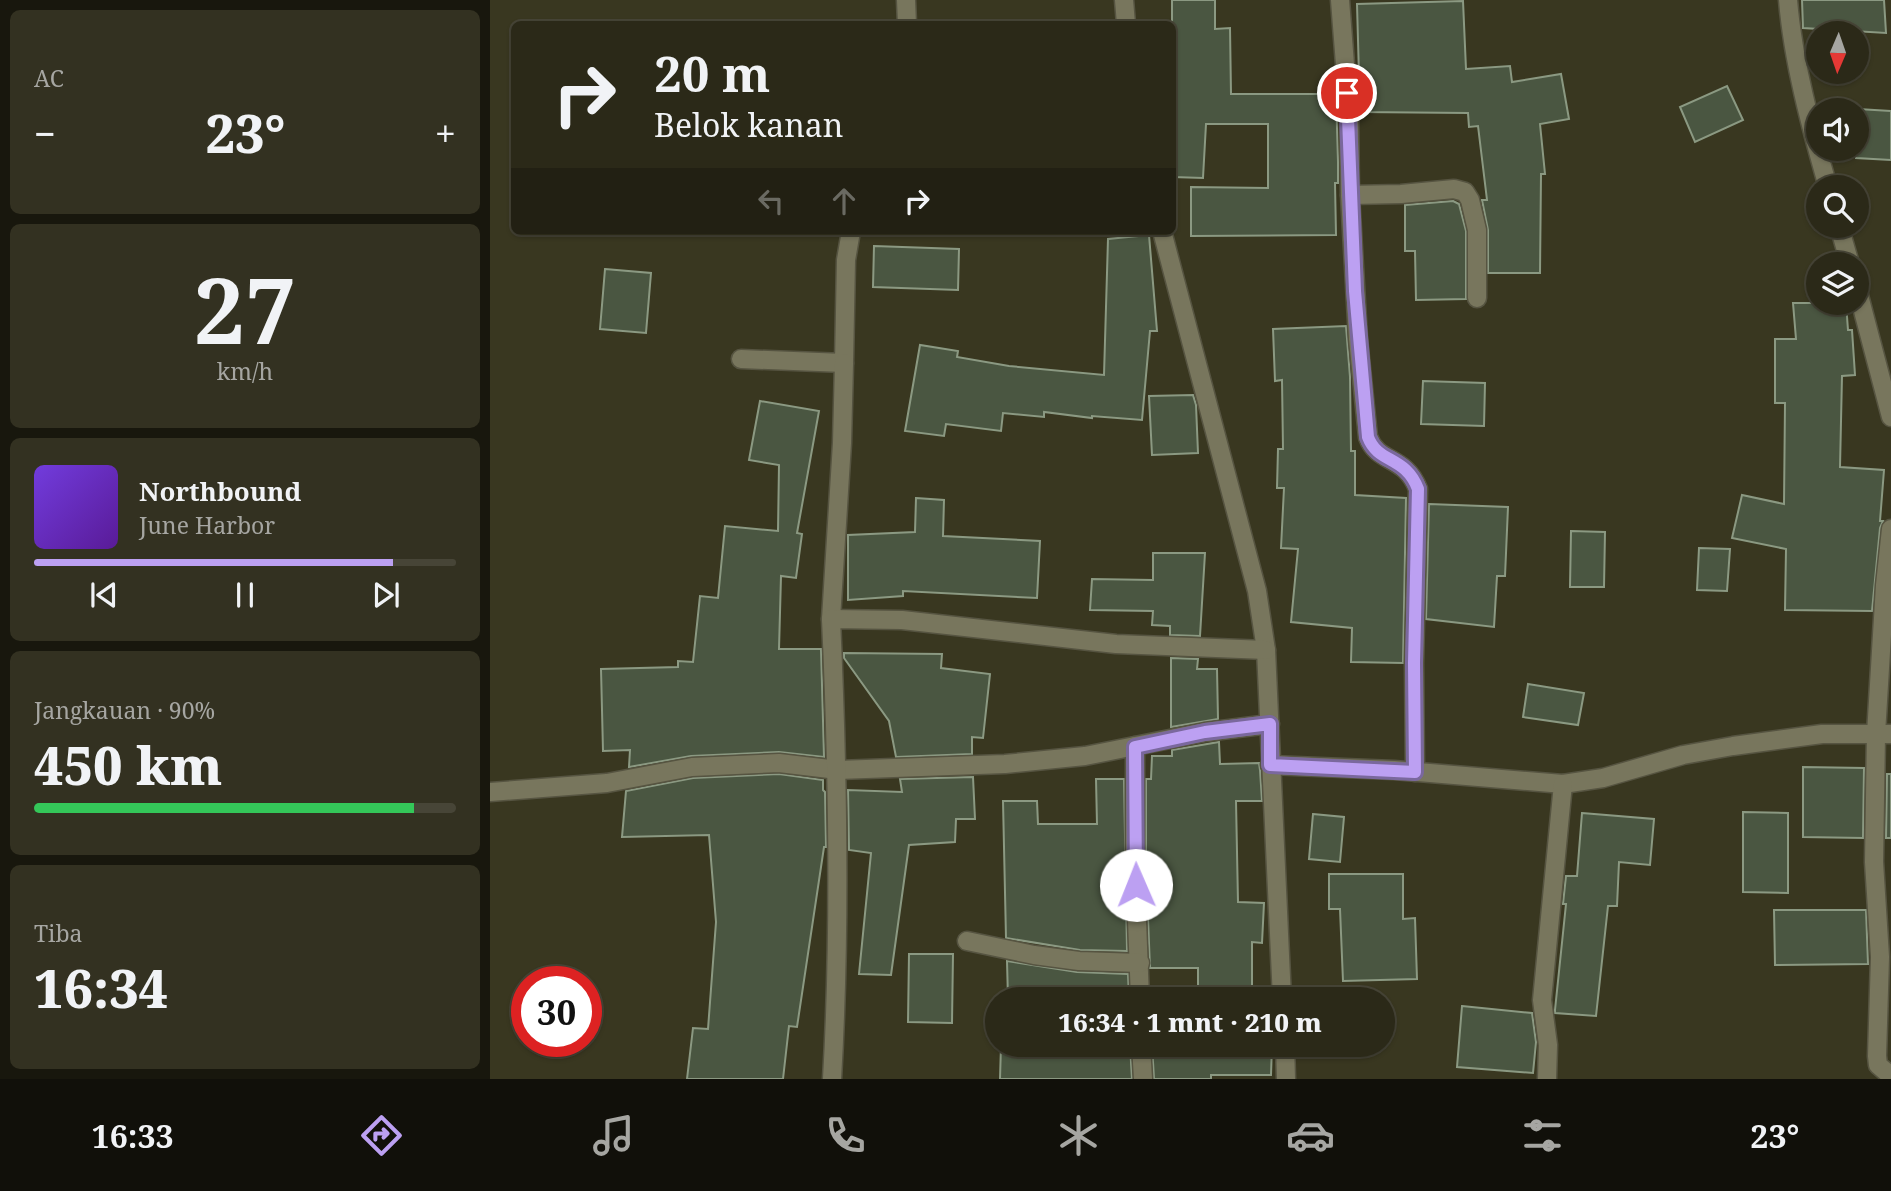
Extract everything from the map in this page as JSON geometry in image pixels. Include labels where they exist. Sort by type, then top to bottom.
[{"type":"street","points":[[906,0],[907,21]]},
{"type":"street","points":[[1124,0],[1126,21]]},
{"type":"street","points":[[1340,0],[1349,116],[1350,195],[1358,339],[1368,437],[1372,447],[1409,470],[1418,489],[1414,663],[1415,772]]},
{"type":"street","points":[[1788,0],[1800,73],[1825,175]]},
{"type":"street","points":[[1350,195],[1454,189],[1465,192],[1470,200],[1476,229],[1477,298]]},
{"type":"street","points":[[832,1079],[837,941],[838,770],[831,619],[842,443],[846,260],[850,235]]},
{"type":"street","points":[[1164,235],[1257,591],[1266,650],[1281,987]]},
{"type":"street","points":[[1864,315],[1891,417]]},
{"type":"street","points":[[741,359],[844,363]]},
{"type":"street","points":[[1891,529],[1885,585],[1884,734],[1874,862],[1880,957],[1877,1056],[1878,1065],[1891,1076]]},
{"type":"street","points":[[831,619],[902,620],[1116,644],[1266,650]]},
{"type":"street","points":[[490,792],[607,783],[692,767],[779,763],[838,770],[1004,764],[1085,756],[1205,732],[1270,724]]},
{"type":"street","points":[[1270,765],[1415,772],[1563,784],[1604,778],[1683,755],[1733,746],[1822,734],[1884,734]]},
{"type":"street","points":[[1135,747],[1135,868],[1140,987]]},
{"type":"street","points":[[1548,1079],[1548,1045],[1542,1000],[1563,784]]},
{"type":"street","points":[[967,941],[1079,961],[1140,963]]},
{"type":"street","points":[[1142,1057],[1143,1079]]},
{"type":"street","points":[[1285,1057],[1286,1079]]},
{"type":"building","points":[[1172,0],[1215,0],[1215,29],[1230,28],[1231,94],[1336,94],[1336,235],[1191,236],[1191,187],[1268,188],[1268,124],[1206,124],[1203,178],[1176,177],[1176,21],[1172,21]]},
{"type":"building","points":[[1802,0],[1884,0],[1886,33],[1869,32],[1869,21],[1806,21],[1806,28],[1803,28]]},
{"type":"building","points":[[1463,1],[1466,69],[1510,66],[1512,82],[1561,74],[1569,119],[1540,124],[1545,174],[1541,174],[1540,273],[1488,273],[1488,230],[1482,200],[1487,200],[1478,126],[1469,127],[1468,113],[1360,112],[1357,4]]},
{"type":"building","points":[[1727,86],[1743,120],[1695,142],[1680,107]]},
{"type":"building","points":[[1869,110],[1891,111],[1891,160],[1869,159]]},
{"type":"building","points":[[1453,201],[1459,204],[1466,231],[1466,299],[1416,300],[1415,251],[1405,251],[1405,205]]},
{"type":"building","points":[[1149,235],[1157,331],[1150,331],[1142,420],[1044,412],[1044,417],[1003,413],[1001,431],[946,424],[944,436],[905,431],[920,345],[958,351],[957,357],[1009,366],[1104,375],[1108,239]]},
{"type":"building","points":[[874,246],[959,249],[958,290],[873,287]]},
{"type":"building","points":[[605,269],[651,273],[646,333],[600,329]]},
{"type":"building","points":[[1793,303],[1806,303],[1806,315],[1847,315],[1848,330],[1852,330],[1855,375],[1842,376],[1840,467],[1884,470],[1880,521],[1883,521],[1880,528],[1872,611],[1785,610],[1786,549],[1732,538],[1742,495],[1784,504],[1785,403],[1775,403],[1775,339],[1796,339]]},
{"type":"building","points":[[1346,326],[1351,451],[1355,451],[1355,495],[1406,498],[1403,663],[1351,662],[1352,628],[1291,622],[1298,549],[1281,548],[1284,488],[1277,488],[1278,449],[1283,449],[1282,380],[1275,381],[1273,329]]},
{"type":"building","points":[[1423,381],[1485,383],[1484,426],[1421,424]]},
{"type":"building","points":[[1193,395],[1196,405],[1198,453],[1152,455],[1149,396]]},
{"type":"building","points":[[760,401],[819,411],[797,533],[802,534],[796,578],[781,576],[779,649],[821,649],[824,757],[779,752],[691,756],[629,767],[630,750],[603,751],[601,669],[678,667],[678,661],[693,662],[700,596],[718,598],[725,526],[778,531],[779,465],[749,460]]},
{"type":"building","points":[[916,498],[944,500],[943,536],[1040,541],[1037,598],[903,591],[903,596],[848,600],[848,535],[915,532]]},
{"type":"building","points":[[1429,504],[1508,507],[1505,576],[1497,576],[1494,627],[1426,619]]},
{"type":"building","points":[[1571,531],[1605,532],[1604,587],[1570,587]]},
{"type":"building","points":[[1699,548],[1730,549],[1727,591],[1697,590]]},
{"type":"building","points":[[1153,553],[1205,553],[1200,636],[1170,635],[1170,626],[1152,625],[1153,611],[1090,610],[1092,579],[1153,580]]},
{"type":"building","points":[[844,653],[942,654],[941,668],[990,674],[983,738],[972,737],[972,754],[896,757],[889,721],[844,658]]},
{"type":"building","points":[[1171,658],[1198,659],[1197,669],[1217,669],[1218,719],[1171,727]]},
{"type":"building","points":[[1528,684],[1584,693],[1578,725],[1523,717]]},
{"type":"building","points":[[1219,742],[1220,764],[1259,763],[1262,801],[1236,801],[1238,902],[1264,903],[1262,943],[1252,942],[1252,987],[1198,987],[1198,968],[1150,968],[1146,779],[1151,779],[1152,756],[1172,756],[1172,750]]},
{"type":"building","points":[[1803,767],[1864,768],[1863,838],[1803,837]]},
{"type":"building","points":[[779,774],[823,780],[826,847],[797,1027],[789,1026],[783,1079],[687,1079],[693,1028],[708,1029],[716,922],[709,835],[622,837],[626,791],[693,778]]},
{"type":"building","points":[[1887,774],[1891,774],[1891,838],[1886,838]]},
{"type":"building","points":[[973,777],[975,819],[956,819],[955,842],[909,845],[891,975],[859,974],[871,853],[849,850],[848,790],[902,792],[900,779]]},
{"type":"building","points":[[1096,779],[1124,779],[1127,951],[1080,950],[1006,938],[1003,801],[1037,801],[1038,824],[1097,824]]},
{"type":"building","points":[[1743,812],[1788,813],[1788,893],[1743,892]]},
{"type":"building","points":[[1582,813],[1654,819],[1650,865],[1619,862],[1617,906],[1608,906],[1596,1016],[1555,1013],[1566,904],[1563,904],[1566,876],[1577,876]]},
{"type":"building","points":[[1313,814],[1344,817],[1340,862],[1309,859]]},
{"type":"building","points":[[1329,874],[1403,874],[1403,919],[1415,918],[1417,979],[1343,981],[1340,909],[1329,909]]},
{"type":"building","points":[[1774,910],[1866,910],[1868,964],[1775,965]]},
{"type":"building","points":[[909,954],[953,954],[952,1023],[908,1022]]},
{"type":"building","points":[[1007,961],[1077,972],[1128,974],[1129,987],[1008,987]]},
{"type":"building","points":[[1462,1006],[1532,1013],[1536,1042],[1533,1073],[1457,1067]]},
{"type":"building","points":[[1001,1057],[1131,1057],[1132,1079],[1000,1079]]},
{"type":"building","points":[[1153,1057],[1272,1057],[1271,1075],[1154,1079]]},
{"type":"route","points":[[1136,885],[1135,747],[1205,732],[1270,724],[1270,765],[1415,772],[1414,663],[1418,489],[1409,470],[1372,447],[1368,437],[1355,291],[1347,93]]}]
